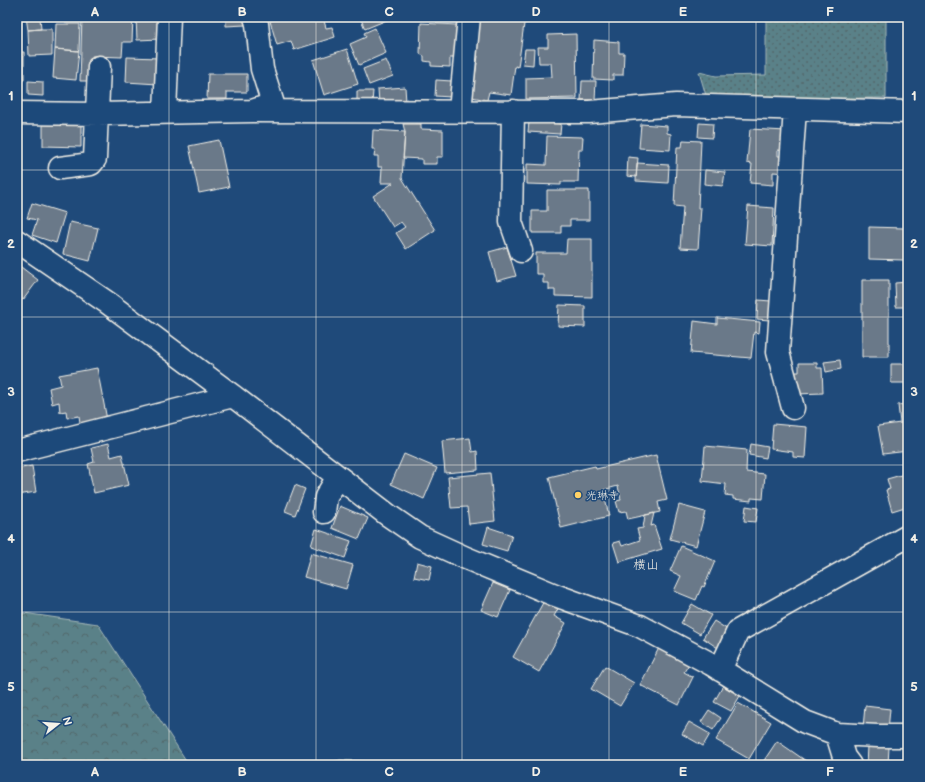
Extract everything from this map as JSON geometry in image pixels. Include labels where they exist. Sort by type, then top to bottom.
[{"type":"street","points":[[165,112],[169,17]]},
{"type":"street","points":[[252,111],[273,104],[262,69],[255,17]]},
{"type":"street","points":[[460,111],[469,17]]},
{"type":"street","points":[[60,168],[90,164],[96,159],[99,67]]},
{"type":"street","points":[[17,113],[98,114],[252,111],[589,112],[676,105],[908,112]]},
{"type":"street","points":[[793,408],[778,352],[795,109]]},
{"type":"street","points":[[513,112],[511,222],[521,251]]},
{"type":"street","points":[[17,241],[108,303],[233,396],[388,515],[420,537],[466,558],[640,626],[720,670],[805,722],[836,734],[908,736]]},
{"type":"street","points":[[17,451],[233,396]]},
{"type":"street","points":[[324,512],[326,497],[338,476]]},
{"type":"street","points":[[720,670],[738,631],[908,536]]},
{"type":"street","points":[[836,734],[844,757],[850,765]]},
{"type":"green space","points":[[766,17],[886,17],[886,98],[707,99],[699,72],[716,76],[766,75]]},
{"type":"green space","points":[[17,612],[98,624],[189,765],[17,765]]},
{"type":"green space","points":[[340,760],[424,765],[323,765]]},
{"type":"building","points":[[26,17],[40,17],[41,29],[28,30]]},
{"type":"building","points":[[82,17],[133,17],[132,42],[123,42],[122,57],[92,56],[91,81],[80,81]]},
{"type":"building","points":[[136,17],[159,17],[160,39],[137,40]]},
{"type":"building","points":[[226,17],[245,17],[245,25],[226,26]]},
{"type":"building","points":[[282,17],[323,17],[326,28],[332,27],[335,37],[294,50],[291,41],[277,45],[270,21]]},
{"type":"building","points":[[360,17],[394,17],[365,29]]},
{"type":"building","points":[[480,17],[525,17],[518,67],[515,66],[511,95],[489,92],[487,100],[472,97],[478,56],[475,55]]},
{"type":"building","points":[[421,23],[458,25],[456,58],[450,58],[450,67],[431,66],[431,62],[424,61],[424,56],[420,54]]},
{"type":"building","points":[[56,24],[80,24],[79,51],[55,49]]},
{"type":"building","points":[[375,28],[386,53],[359,65],[350,44],[366,37],[364,33]]},
{"type":"building","points":[[52,29],[52,55],[29,56],[28,30]]},
{"type":"building","points":[[576,34],[577,98],[526,99],[526,78],[552,77],[551,63],[539,63],[538,47],[548,47],[548,35]]},
{"type":"building","points":[[594,40],[619,42],[619,53],[624,53],[623,75],[613,75],[613,80],[593,79]]},
{"type":"building","points":[[55,49],[79,51],[76,80],[53,78]]},
{"type":"building","points":[[347,49],[358,84],[324,95],[313,60]]},
{"type":"building","points":[[525,49],[534,49],[533,65],[523,64]]},
{"type":"building","points":[[17,52],[24,52],[24,80],[17,80]]},
{"type":"building","points":[[127,57],[160,58],[158,84],[126,82]]},
{"type":"building","points":[[386,60],[393,76],[369,85],[363,69]]},
{"type":"building","points":[[208,74],[247,74],[247,92],[227,92],[227,99],[207,99]]},
{"type":"building","points":[[436,80],[452,81],[451,97],[435,96]]},
{"type":"building","points":[[28,81],[43,82],[43,96],[28,95]]},
{"type":"building","points":[[582,81],[596,81],[595,100],[581,100]]},
{"type":"building","points":[[405,87],[406,102],[379,103],[378,89]]},
{"type":"building","points":[[357,91],[373,91],[372,103],[357,103]]},
{"type":"building","points":[[43,120],[81,121],[81,147],[43,146]]},
{"type":"building","points":[[529,122],[561,124],[560,134],[528,132]]},
{"type":"building","points":[[699,123],[713,124],[712,138],[698,137]]},
{"type":"building","points":[[403,124],[421,124],[421,129],[443,130],[443,157],[437,157],[437,164],[422,164],[422,159],[403,158],[405,132]]},
{"type":"building","points":[[641,124],[667,126],[667,133],[671,134],[670,150],[639,148]]},
{"type":"building","points":[[750,129],[786,131],[784,151],[778,150],[778,156],[787,156],[786,173],[773,172],[773,185],[750,183],[752,164],[747,163]]},
{"type":"building","points":[[373,130],[405,132],[402,178],[435,230],[406,249],[396,233],[405,227],[401,222],[393,227],[373,196],[393,183],[381,183],[382,167],[378,167],[378,156],[374,156],[375,149],[372,149]]},
{"type":"building","points":[[547,136],[583,137],[582,150],[579,150],[578,182],[561,182],[561,185],[527,184],[527,164],[546,165]]},
{"type":"building","points":[[219,140],[229,187],[199,193],[189,146]]},
{"type":"building","points":[[683,140],[701,141],[698,208],[701,208],[698,249],[680,248],[683,207],[674,206],[677,147],[682,147]]},
{"type":"building","points":[[628,157],[638,158],[636,177],[627,176]]},
{"type":"building","points":[[637,163],[669,165],[668,183],[636,181]]},
{"type":"building","points":[[705,170],[725,172],[723,186],[704,184]]},
{"type":"building","points":[[547,190],[589,190],[589,220],[570,220],[570,226],[561,226],[561,233],[532,233],[532,211],[547,211]]},
{"type":"building","points":[[32,203],[65,213],[56,243],[32,235],[37,220],[27,218]]},
{"type":"building","points":[[748,206],[774,208],[772,246],[745,244]]},
{"type":"building","points":[[70,222],[98,228],[90,261],[63,254]]},
{"type":"building","points":[[869,227],[904,228],[904,260],[869,259]]},
{"type":"building","points":[[567,239],[592,239],[592,297],[555,296],[555,290],[549,290],[549,283],[543,283],[543,274],[536,274],[536,253],[566,253]]},
{"type":"building","points":[[507,247],[516,276],[497,281],[489,252]]},
{"type":"building","points":[[17,264],[38,280],[23,300],[17,296]]},
{"type":"building","points":[[862,280],[889,280],[889,357],[862,357]]},
{"type":"building","points":[[908,282],[908,307],[896,307],[895,283]]},
{"type":"building","points":[[758,300],[771,301],[770,320],[757,319]]},
{"type":"building","points":[[559,305],[585,306],[585,327],[558,326]]},
{"type":"building","points":[[717,318],[760,322],[759,333],[754,332],[751,358],[691,353],[694,321],[717,324]]},
{"type":"building","points":[[840,360],[841,369],[826,372],[824,362]]},
{"type":"building","points":[[799,363],[817,363],[817,368],[822,368],[823,393],[796,394],[795,372],[799,372]]},
{"type":"building","points":[[891,364],[908,364],[908,383],[891,383]]},
{"type":"building","points":[[97,368],[108,425],[81,429],[79,416],[67,418],[66,411],[60,412],[59,402],[52,404],[49,388],[61,385],[59,375]]},
{"type":"building","points":[[908,404],[908,422],[900,423],[898,405]]},
{"type":"building","points":[[908,422],[908,451],[883,454],[878,426]]},
{"type":"building","points":[[773,424],[807,427],[805,458],[793,457],[793,452],[771,449]]},
{"type":"building","points":[[470,438],[472,452],[477,451],[478,470],[445,473],[442,441]]},
{"type":"building","points":[[108,444],[111,457],[122,454],[129,485],[94,493],[88,464],[94,462],[91,448]]},
{"type":"building","points":[[751,444],[768,447],[766,458],[749,455]]},
{"type":"building","points":[[705,446],[747,450],[746,472],[765,474],[763,499],[751,498],[751,501],[733,499],[733,496],[725,495],[726,484],[702,481]]},
{"type":"building","points":[[404,454],[437,468],[424,499],[391,484]]},
{"type":"building","name":"光琳寺","points":[[656,455],[667,500],[658,502],[660,512],[628,519],[626,511],[619,512],[616,501],[621,500],[618,486],[603,490],[609,516],[561,528],[549,477],[595,466],[596,469]]},
{"type":"building","points":[[32,466],[36,492],[17,495],[17,469]]},
{"type":"building","points":[[490,473],[495,521],[469,524],[467,507],[451,508],[448,477]]},
{"type":"building","points":[[908,473],[908,506],[892,511],[886,490],[890,489],[887,479]]},
{"type":"building","points":[[295,485],[305,489],[295,515],[285,511]]},
{"type":"building","points":[[679,505],[705,512],[696,546],[670,539]]},
{"type":"building","points":[[340,506],[368,518],[359,539],[332,528]]},
{"type":"building","points":[[746,506],[758,508],[756,522],[744,521]]},
{"type":"building","points":[[654,513],[651,526],[654,525],[662,549],[619,562],[613,543],[620,541],[622,546],[640,540],[637,529],[643,528],[645,515]]},
{"type":"building","points":[[488,527],[512,535],[507,551],[483,544]]},
{"type":"building","points":[[316,529],[351,541],[345,558],[311,546]]},
{"type":"building","points":[[681,546],[715,561],[704,587],[702,586],[696,600],[674,591],[681,576],[670,571]]},
{"type":"building","points":[[311,553],[353,565],[346,589],[304,577]]},
{"type":"building","points":[[417,562],[432,566],[429,580],[414,577]]},
{"type":"building","points":[[493,583],[510,590],[498,617],[481,610]]},
{"type":"building","points":[[545,599],[559,607],[554,616],[566,623],[539,672],[513,657]]},
{"type":"building","points":[[692,604],[711,615],[700,634],[681,623]]},
{"type":"building","points":[[714,621],[733,633],[721,650],[703,638]]},
{"type":"building","points":[[659,648],[689,664],[684,672],[693,677],[679,705],[640,685]]},
{"type":"building","points":[[605,666],[634,683],[620,706],[591,689]]},
{"type":"building","points":[[723,686],[740,696],[731,711],[714,702]]},
{"type":"building","points":[[738,703],[771,722],[749,759],[716,740]]},
{"type":"building","points":[[865,706],[890,709],[888,730],[863,728]]},
{"type":"building","points":[[709,710],[721,718],[713,730],[701,722]]},
{"type":"building","points":[[689,722],[710,734],[703,746],[682,734]]},
{"type":"building","points":[[777,741],[806,761],[803,765],[761,765]]},
{"type":"building","points":[[868,746],[889,747],[888,765],[867,765]]},
{"type":"place","name":"光琳寺","points":[[578,495]]},
{"type":"district","name":"横山","points":[[646,565]]}]
